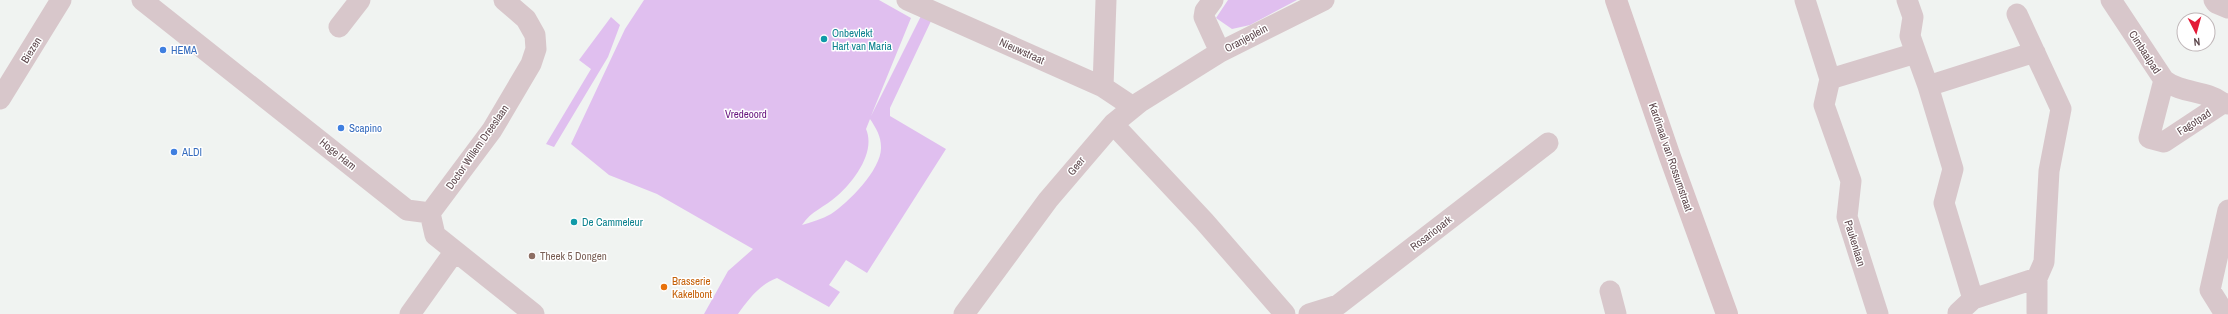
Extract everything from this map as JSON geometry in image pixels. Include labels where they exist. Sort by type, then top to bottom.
[{"type":"street","name":"Biezen","points":[[0,100],[61,0]]},
{"type":"street","name":"Hoge Ham","points":[[142,0],[407,210],[430,213]]},
{"type":"street","points":[[339,27],[360,0]]},
{"type":"street","name":"Doctor Willem Dreeslaan","points":[[430,213],[492,130],[531,64],[536,50],[535,35],[526,19],[504,0]]},
{"type":"street","name":"Nieuwstraat","points":[[907,0],[1103,87],[1133,107]]},
{"type":"street","points":[[1103,87],[1106,0]]},
{"type":"street","name":"Oranjeplein","points":[[1213,0],[1205,12],[1204,17],[1220,52],[1324,0]]},
{"type":"street","name":"Kardinaal van Rossumstraat","points":[[1616,0],[1670,157],[1727,314]]},
{"type":"street","points":[[1805,0],[1830,79],[1916,53]]},
{"type":"street","points":[[1907,0],[1913,17],[1910,36],[1928,86],[1953,169],[1944,203],[1973,299]]},
{"type":"street","name":"Cimbaalpad","points":[[2111,0],[2164,80],[2149,138],[2164,142]]},
{"type":"street","points":[[2214,0],[2216,3],[2228,8]]},
{"type":"street","points":[[2017,14],[2061,109],[2049,171],[2044,262],[2037,278],[2037,312]]},
{"type":"street","name":"Geer","points":[[964,314],[1048,200],[1113,124],[1133,107],[1220,52]]},
{"type":"street","points":[[1928,86],[2035,52]]},
{"type":"street","name":"Paukenlaan","points":[[1830,79],[1824,105],[1851,181],[1847,218],[1878,314]]},
{"type":"street","name":"Fagotpad","points":[[2164,80],[2172,87],[2217,98],[2226,103],[2164,142]]},
{"type":"street","points":[[1113,124],[1204,221],[1284,314]]},
{"type":"street","name":"Rosariopark","points":[[1309,314],[1338,305],[1548,143]]},
{"type":"street","points":[[2225,314],[2210,290],[2224,250],[2228,210]]},
{"type":"street","points":[[430,213],[435,234],[526,312]]},
{"type":"street","points":[[410,314],[455,251]]},
{"type":"street","points":[[1957,314],[1973,299],[2037,278]]},
{"type":"street","points":[[1610,291],[1616,314]]},
{"type":"green space","name":"Vredeoord","points":[[644,0],[879,0],[911,18],[871,116],[921,16],[931,21],[890,108],[890,116],[946,149],[867,273],[846,260],[829,285],[840,292],[829,307],[777,278],[765,284],[750,298],[738,314],[704,314],[728,271],[753,249],[657,194],[609,175],[571,144],[625,29]],"holes":[[[870,119],[876,129],[881,143],[880,156],[870,175],[855,194],[838,209],[831,214],[802,225],[810,216],[844,190],[862,166],[868,147],[866,129]]]},
{"type":"green space","points":[[1228,0],[1297,0],[1250,25],[1232,29],[1216,18]]},
{"type":"green space","points":[[611,17],[620,25],[608,57],[554,147],[546,144],[591,69],[579,60]]},
{"type":"place","name":"Onbevlekt Hart van Maria","points":[[824,39]]},
{"type":"place","name":"HEMA","points":[[163,50]]},
{"type":"place","name":"Scapino","points":[[341,128]]},
{"type":"place","name":"ALDI","points":[[174,152]]},
{"type":"place","name":"De Cammeleur","points":[[574,222]]},
{"type":"place","name":"Theek 5 Dongen","points":[[532,256]]},
{"type":"place","name":"Brasserie Kakelbont","points":[[664,287]]}]
